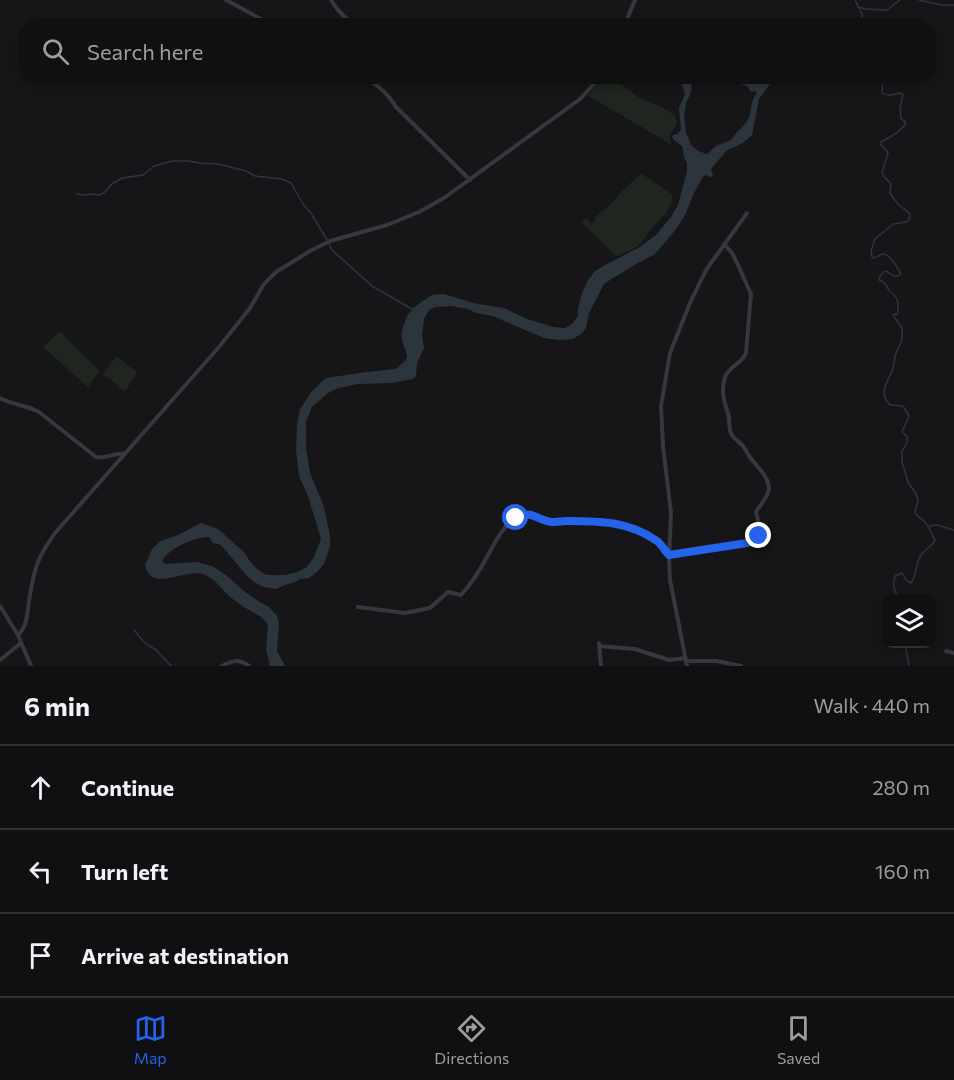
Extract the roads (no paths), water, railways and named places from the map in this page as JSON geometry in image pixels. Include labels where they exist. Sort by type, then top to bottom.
[{"type":"street","points":[[226,0],[259,18]]},
{"type":"street","points":[[331,0],[346,18]]},
{"type":"street","points":[[627,18],[635,0]]},
{"type":"street","points":[[377,84],[391,98],[396,107],[470,180]]},
{"type":"street","points":[[18,635],[25,624],[36,567],[46,546],[219,346],[250,308],[264,284],[276,272],[330,241],[387,225],[444,198],[580,99],[594,84]]},
{"type":"street","points":[[686,662],[670,580],[671,513],[661,406],[670,353],[690,303],[706,270],[747,213]]},
{"type":"street","points":[[669,555],[741,544],[756,539],[760,532],[756,512],[768,490],[763,472],[732,435],[724,406],[725,377],[746,353],[752,298],[732,253],[724,244]]},
{"type":"street","points":[[0,398],[39,412],[96,457],[124,454]]},
{"type":"street","points":[[358,606],[405,613],[430,608],[447,592],[461,595],[485,561],[501,532],[511,521],[524,514],[533,514],[549,521],[594,521],[626,525],[642,531],[662,545],[669,555]]},
{"type":"street","points":[[0,606],[18,635],[31,666]]},
{"type":"street","points":[[0,660],[21,643]]},
{"type":"street","points":[[601,666],[599,645],[635,649],[669,660],[717,661],[741,666]]},
{"type":"street","points":[[946,651],[954,653]]},
{"type":"street","points":[[222,666],[233,660],[239,660],[249,666]]},
{"type":"waterway","points":[[855,0],[862,18]]},
{"type":"waterway","points":[[858,7],[887,10],[900,0]]},
{"type":"waterway","points":[[919,0],[941,5],[954,5]]},
{"type":"waterway","points":[[883,84],[882,93],[889,95],[901,93],[903,95],[900,108],[901,119],[906,122],[899,131],[880,144],[888,153],[882,173],[891,184],[890,193],[897,203],[910,214],[907,222],[893,224],[875,239],[871,251],[874,258],[884,254],[889,257],[901,274],[895,276],[886,271],[881,274],[879,280],[885,283],[898,302],[898,313],[893,315],[902,330],[901,342],[884,392],[890,405],[903,406],[909,416],[902,432],[907,436],[907,443],[902,451],[902,462],[908,482],[918,501],[915,512],[928,526],[935,541],[921,555],[911,583],[902,573],[895,576],[894,588],[897,594]]},
{"type":"waterway","points":[[76,194],[99,195],[122,178],[143,175],[154,166],[172,161],[218,164],[246,171],[255,176],[282,179],[291,183],[327,240]]},
{"type":"waterway","points":[[329,244],[332,250],[372,286],[412,309]]},
{"type":"waterway","points":[[929,526],[937,525],[954,530]]},
{"type":"waterway","points":[[134,630],[171,666]]},
{"type":"waterway","points":[[906,648],[909,666]]}]
